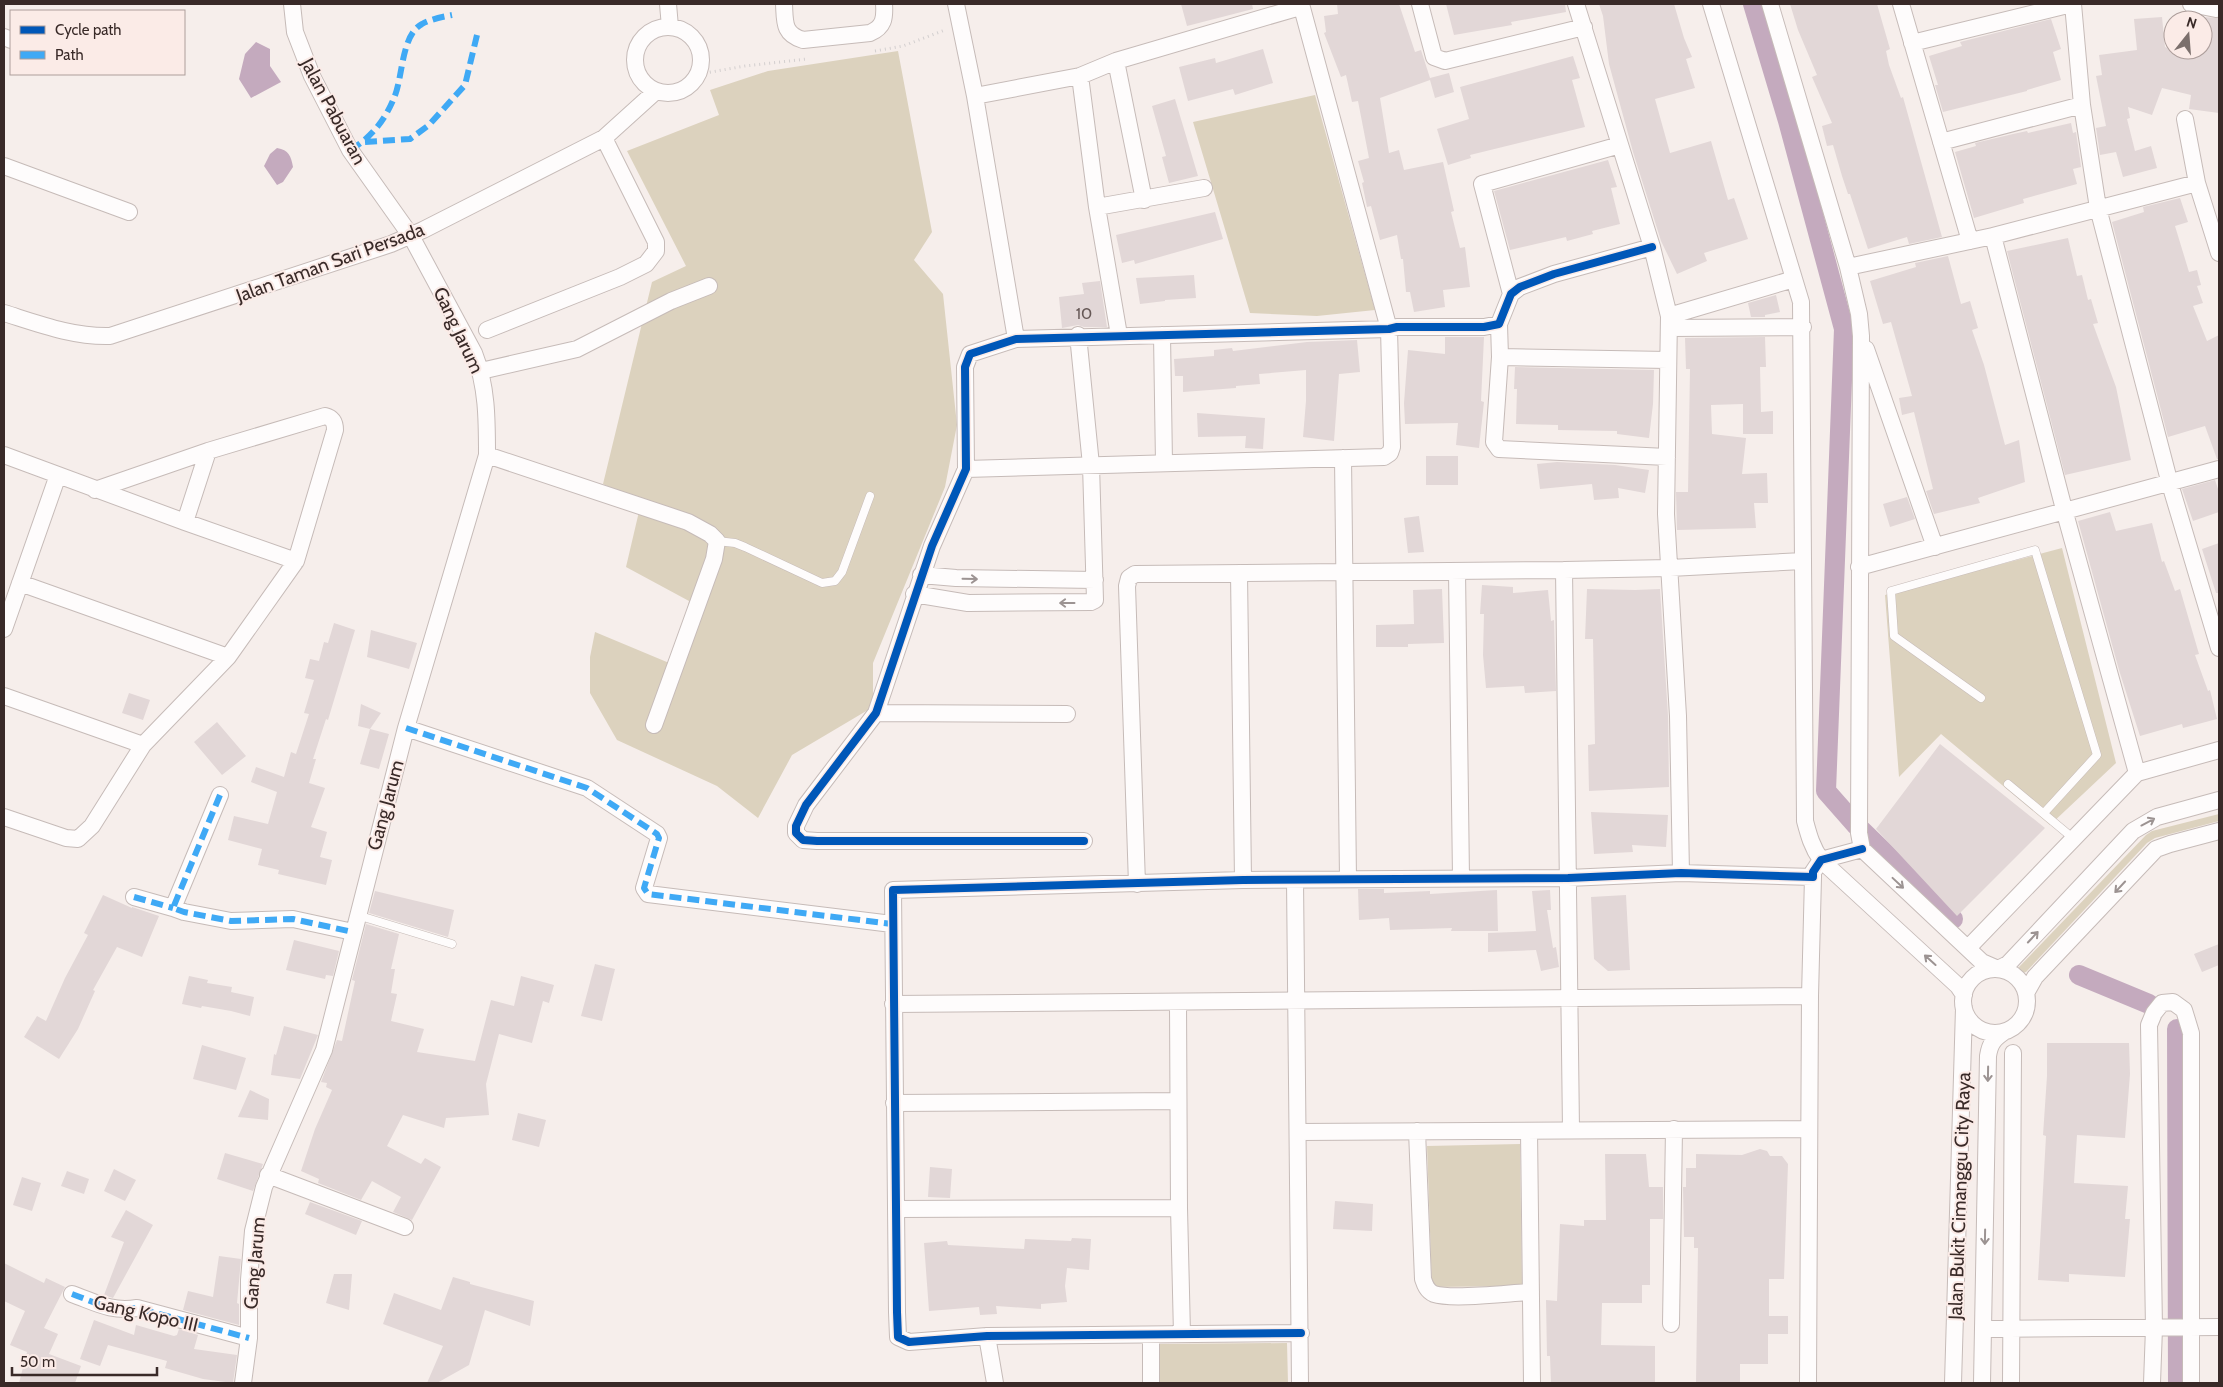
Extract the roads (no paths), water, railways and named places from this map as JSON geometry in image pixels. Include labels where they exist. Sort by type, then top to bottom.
[{"type":"street","name":"Jalan Pabuaran","points":[[292,4],[295,32],[312,76],[350,150],[411,236]]},
{"type":"street","points":[[668,4],[670,27]]},
{"type":"street","points":[[784,4],[788,31],[794,37],[803,40],[870,33],[879,29],[884,22],[884,4]]},
{"type":"street","points":[[956,4],[975,96],[1016,339]]},
{"type":"street","points":[[1420,4],[1434,57],[1445,61],[1584,27]]},
{"type":"street","points":[[1576,4],[1652,247],[1669,322],[1666,514],[1678,716],[1681,873]]},
{"type":"street","points":[[1711,4],[1801,302],[1805,821],[1812,848],[1821,860],[1958,986],[1971,1022],[1979,1029],[1988,1033],[2004,1032],[2018,1025],[2024,1016],[2027,1006],[2024,986],[2008,972],[1982,962],[1862,850],[1859,833],[1861,336],[1859,314],[1848,267],[1770,4]]},
{"type":"street","points":[[1901,4],[1970,241]]},
{"type":"street","points":[[1912,43],[2072,4],[2082,105],[2098,208],[2170,484],[2219,648]]},
{"type":"street","points":[[2191,4],[2216,9]]},
{"type":"street","points":[[966,469],[1384,457],[1390,453],[1392,447],[1389,329],[1297,7],[1116,61],[1080,76],[975,96]]},
{"type":"street","points":[[670,27],[683,30],[693,37],[700,48],[701,54],[700,74],[692,84],[681,91],[669,94],[656,91],[646,85],[639,76],[635,65],[636,53],[640,42],[658,28],[670,27]]},
{"type":"street","points":[[1116,61],[1144,200]]},
{"type":"street","points":[[1080,76],[1097,207],[1119,335]]},
{"type":"street","name":"Jalan Taman Sari Persada","points":[[4,312],[66,332],[89,337],[110,336],[411,236],[604,138],[656,91]]},
{"type":"street","points":[[1941,142],[2082,105]]},
{"type":"street","points":[[2185,119],[2197,183],[2219,253]]},
{"type":"street","points":[[487,330],[620,277],[646,264],[652,258],[656,251],[656,242],[604,138]]},
{"type":"street","points":[[1511,294],[1482,184],[1620,145]]},
{"type":"street","points":[[4,166],[129,212]]},
{"type":"street","points":[[1848,267],[1993,236],[2197,183]]},
{"type":"street","points":[[1097,207],[1204,188]]},
{"type":"street","name":"Gang Jarum","points":[[243,1383],[249,1338],[253,1231],[268,1175],[324,1050],[406,728],[487,455],[487,414],[481,370],[466,337],[411,236]]},
{"type":"street","points":[[1993,236],[2065,512],[2137,773]]},
{"type":"street","points":[[1652,247],[1554,274],[1520,287],[1511,294],[1499,324],[1500,357],[1494,442],[1500,449],[1667,457]]},
{"type":"street","points":[[1669,322],[1794,279]]},
{"type":"street","points":[[481,370],[577,349],[671,301],[709,286]]},
{"type":"street","points":[[1669,322],[1802,327]]},
{"type":"street","points":[[1084,841],[817,842],[799,838],[796,833],[796,826],[800,815],[876,713],[921,575],[966,469],[965,367],[966,359],[970,354],[1016,339],[1078,335],[1162,335],[1389,329],[1397,326],[1484,327],[1499,324]]},
{"type":"street","points":[[914,594],[968,603],[1091,602],[1096,597],[1091,465],[1078,335]]},
{"type":"street","points":[[1162,335],[1164,463]]},
{"type":"street","points":[[1861,336],[1935,548]]},
{"type":"street","points":[[1500,357],[1668,360]]},
{"type":"street","points":[[4,817],[66,838],[78,839],[92,826],[143,745],[228,657],[296,561],[335,430],[335,422],[325,416],[208,451],[95,490]]},
{"type":"street","points":[[185,522],[208,451]]},
{"type":"street","points":[[4,455],[95,490],[296,561]]},
{"type":"street","points":[[487,455],[688,522],[710,534],[717,542],[714,559],[654,725]]},
{"type":"street","points":[[1343,458],[1348,879]]},
{"type":"street","points":[[1859,568],[2219,469]]},
{"type":"street","points":[[4,628],[58,475]]},
{"type":"street","points":[[1137,884],[1127,586],[1129,578],[1135,574],[1670,568],[1803,561]]},
{"type":"street","points":[[1564,570],[1571,1130]]},
{"type":"street","points":[[1457,571],[1460,878]]},
{"type":"street","points":[[1239,573],[1243,880]]},
{"type":"street","points":[[921,575],[956,578],[1095,580]]},
{"type":"street","points":[[20,583],[228,657]]},
{"type":"street","points":[[4,696],[143,745]]},
{"type":"street","points":[[876,713],[1067,714]]},
{"type":"street","points":[[406,728],[587,788],[657,834],[658,838],[644,888],[648,894],[892,924]]},
{"type":"street","points":[[1968,948],[2137,773],[2219,750]]},
{"type":"street","points":[[173,908],[220,795]]},
{"type":"street","points":[[1964,1001],[1969,982],[1987,970],[1998,969],[2008,964],[2133,831],[2157,817],[2219,800]]},
{"type":"street","points":[[2026,993],[2034,977],[2156,850],[2170,844],[2219,831]]},
{"type":"street","points":[[1808,1383],[1810,996],[1813,872],[1821,860],[1862,850]]},
{"type":"street","points":[[1301,1333],[987,1336],[909,1342],[898,1336],[892,890],[1243,880],[1568,878],[1681,873],[1813,877]]},
{"type":"street","points":[[1295,880],[1300,1383]]},
{"type":"street","points":[[134,896],[184,912],[231,921],[293,919],[353,932]]},
{"type":"street","points":[[893,1004],[1810,996]]},
{"type":"street","name":"Jalan Bukit Cimanggu City Raya","points":[[1953,1383],[1964,1001]]},
{"type":"street","points":[[1178,1002],[1178,1208],[1182,1334]]},
{"type":"street","points":[[2152,1383],[2158,1327],[2149,1025],[2154,1013],[2162,1003],[2173,1002],[2184,1010],[2191,1033],[2189,1327],[2192,1383]]},
{"type":"street","name":"Jalan Bukit Cimanggu City Raya","points":[[1982,1383],[1988,1056],[1989,1047],[2004,1032]]},
{"type":"street","points":[[2011,1383],[2013,1053]]},
{"type":"street","points":[[894,1103],[1178,1101]]},
{"type":"street","points":[[1298,1132],[1809,1129]]},
{"type":"street","points":[[1671,1324],[1674,1130]]},
{"type":"street","points":[[1529,1131],[1532,1383]]},
{"type":"street","points":[[1418,1132],[1422,1279],[1427,1290],[1434,1294],[1452,1296],[1531,1292]]},
{"type":"street","points":[[268,1175],[405,1227]]},
{"type":"street","points":[[896,1209],[1178,1208]]},
{"type":"street","name":"Gang Kopo III","points":[[72,1294],[103,1307],[121,1310],[138,1308],[249,1338]]},
{"type":"street","points":[[1984,1329],[2219,1327]]},
{"type":"street","points":[[1151,1335],[1151,1383]]},
{"type":"street","points":[[987,1336],[995,1383]]},
{"type":"lane","points":[[717,542],[745,547],[822,583],[835,581],[842,572],[870,496]]},
{"type":"lane","points":[[1981,698],[1894,636],[1891,591],[2035,550],[2097,755],[2044,813]]},
{"type":"lane","points":[[2008,784],[2074,839]]},
{"type":"lane","points":[[357,915],[452,944]]},
{"type":"waterway","points":[[1753,4],[1788,121],[1844,329],[1826,791],[1855,824],[1953,919]]},
{"type":"waterway","points":[[2079,975],[2149,1004]]},
{"type":"waterway","points":[[2177,1029],[2178,1383]]}]
